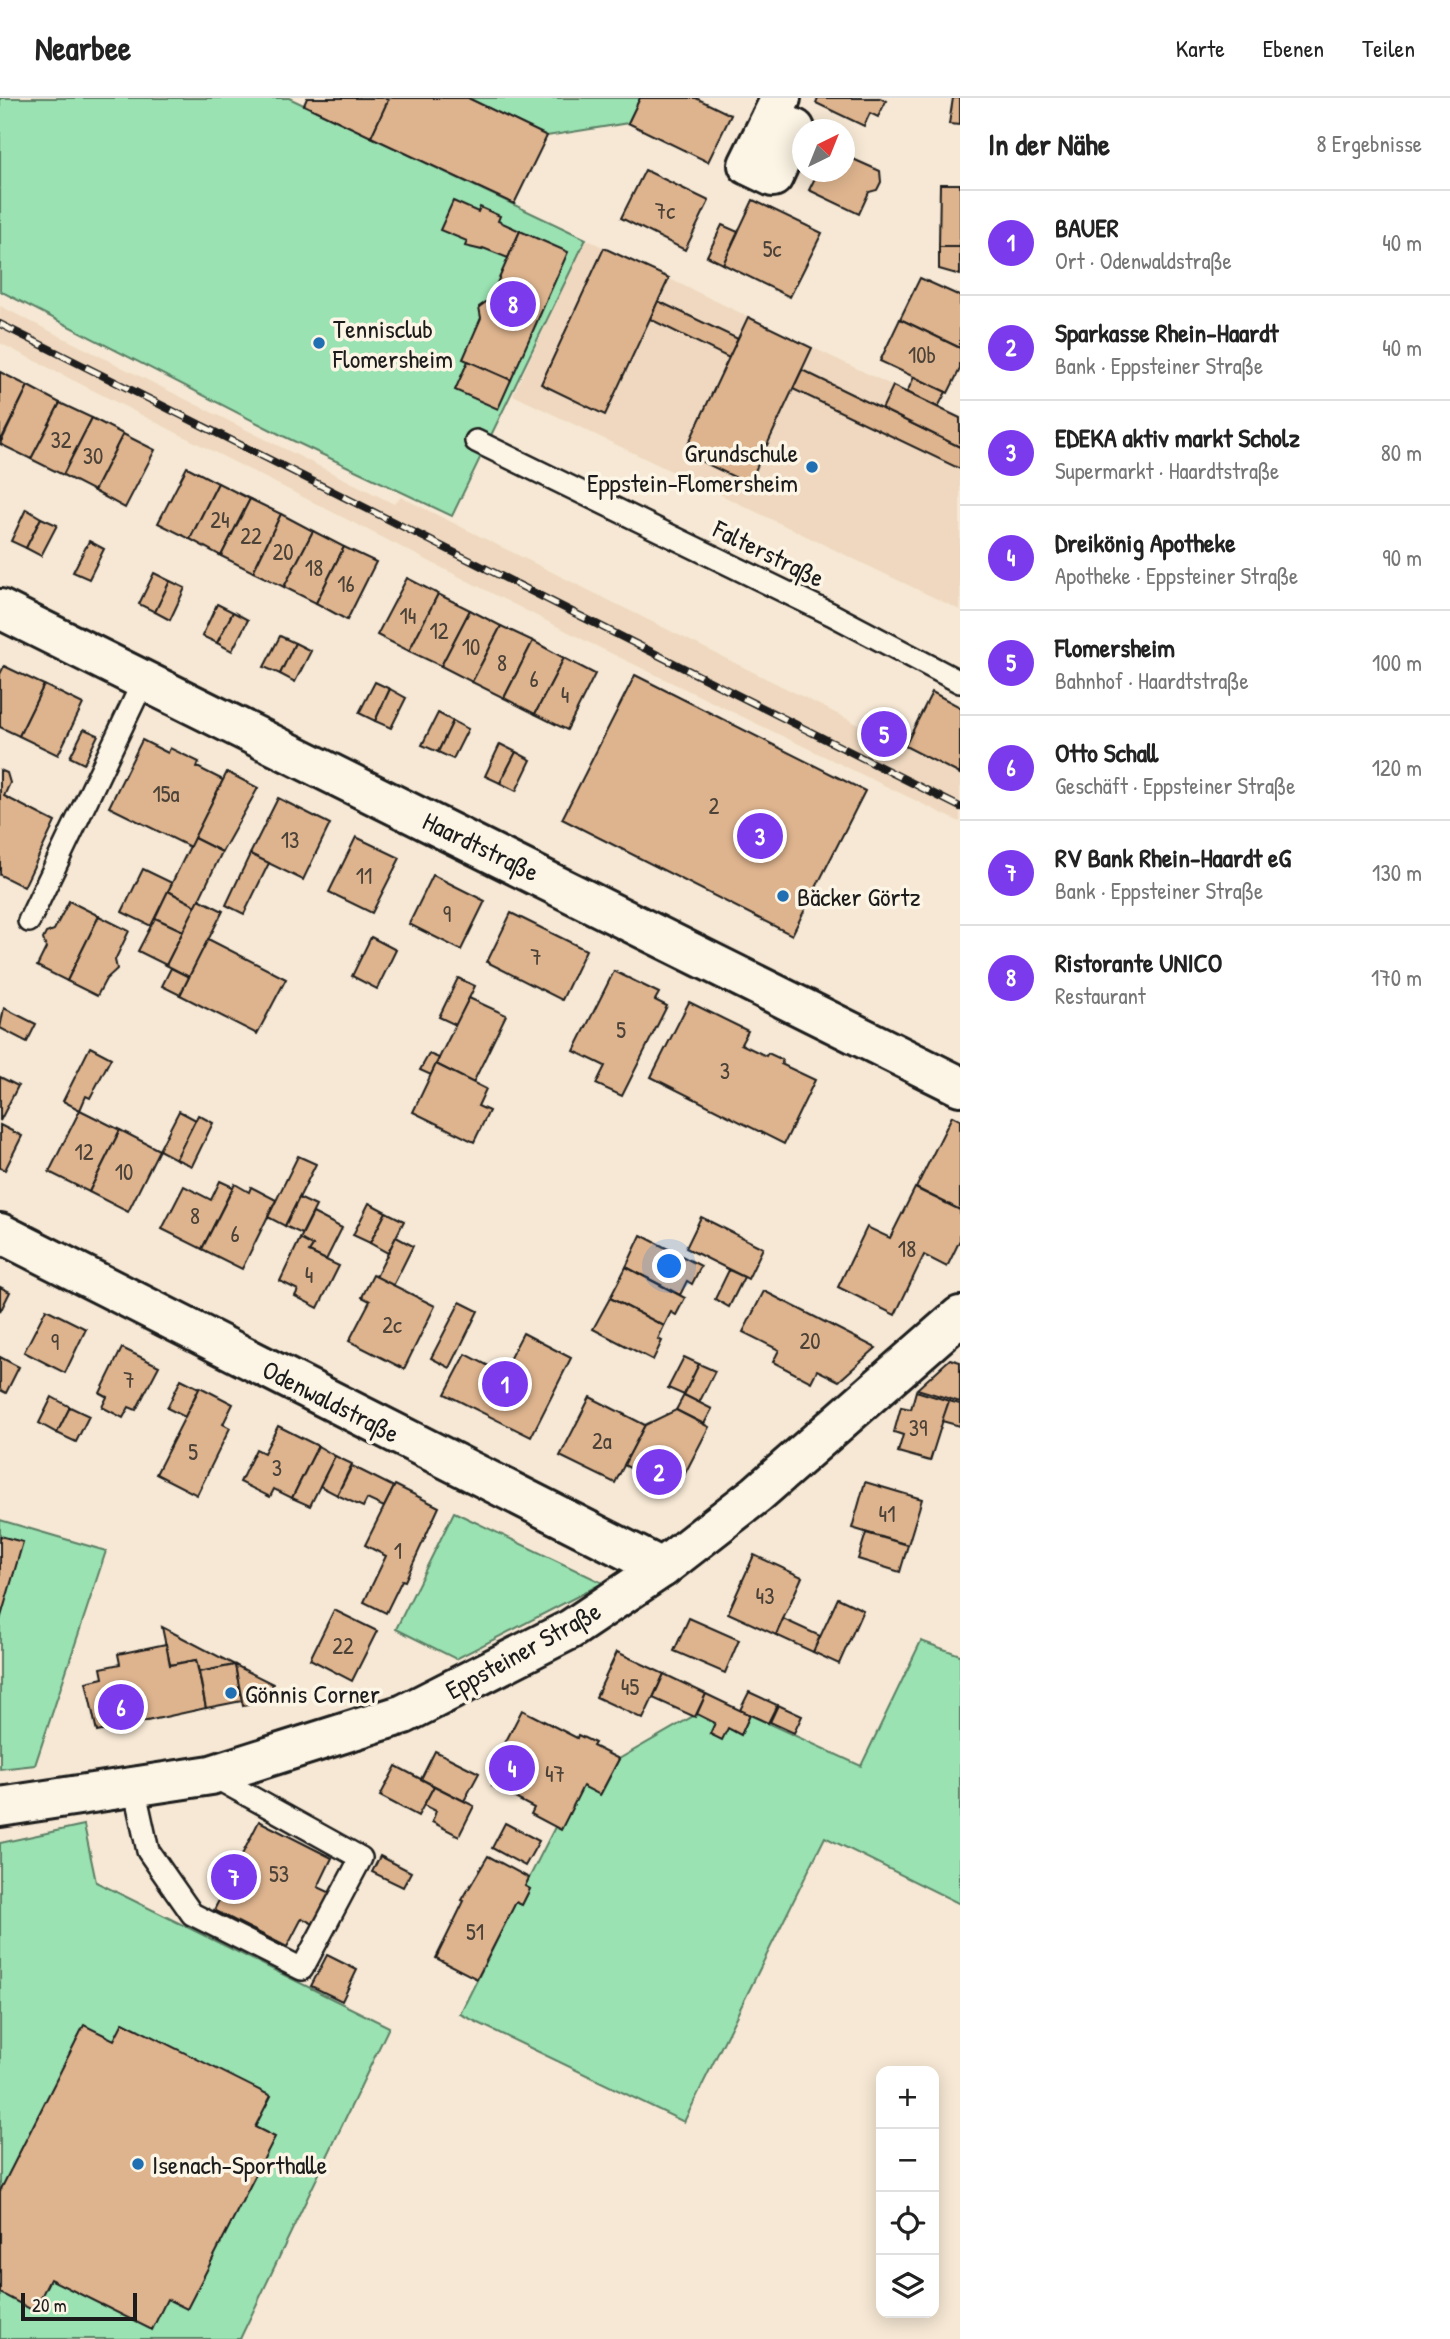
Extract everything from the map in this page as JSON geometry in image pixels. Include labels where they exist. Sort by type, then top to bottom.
[{"type":"street","name":"Haardtstraße","points":[[0,609],[960,1086]]},
{"type":"street","name":"Odenwaldstraße","points":[[0,1234],[662,1568]]},
{"type":"street","name":"Eppsteiner Straße","points":[[0,1807],[211,1775],[404,1714],[571,1629],[662,1568],[757,1494],[960,1317]]},
{"type":"lane","name":"Falterstraße","points":[[476,441],[831,614],[960,682]]},
{"type":"lane","points":[[29,921],[144,680]]},
{"type":"lane","points":[[134,1787],[148,1851],[192,1914],[302,1969],[360,1858],[211,1775]]},
{"type":"shaded area","name":"Grundschule Eppstein-Flomersheim","points":[[586,239],[960,418],[960,610],[513,395]]},
{"type":"shaded area","points":[[0,306],[394,504],[401,497],[960,775],[960,822],[588,642],[0,343]]},
{"type":"green space","name":"Tennisclub Flomersheim","points":[[0,98],[289,98],[586,239],[452,516],[281,435],[0,291]]},
{"type":"green space","points":[[468,98],[640,98],[628,123],[547,136]]},
{"type":"green space","points":[[454,1512],[603,1583],[456,1659],[396,1629]]},
{"type":"green space","points":[[0,1520],[106,1551],[35,1765],[0,1769]]},
{"type":"green space","points":[[921,1641],[960,1655],[960,1904],[825,1837],[684,2122],[460,2014],[516,1902],[522,1905],[530,1889],[525,1886],[555,1827],[561,1829],[583,1786],[601,1794],[619,1759],[697,1714],[715,1723],[710,1734],[728,1728],[741,1734],[750,1715],[861,1766]]},
{"type":"green space","points":[[84,1825],[96,1882],[389,2027],[240,2339],[0,2339],[0,1843]]},
{"type":"building","points":[[307,98],[389,100],[371,137],[304,105]]},
{"type":"building","points":[[389,98],[468,98],[547,136],[514,204],[371,137]]},
{"type":"building","points":[[640,98],[696,98],[731,115],[708,162],[628,123]]},
{"type":"building","points":[[818,98],[880,98],[886,101],[878,117],[870,113],[864,126],[855,122],[855,119],[849,119],[816,103]]},
{"type":"building","points":[[953,98],[960,98],[960,125],[949,124]]},
{"type":"building","points":[[855,160],[880,171],[881,182],[877,190],[869,192],[859,214],[809,190],[813,182],[855,182]]},
{"type":"building","points":[[645,170],[709,201],[685,250],[621,218]]},
{"type":"building","points":[[940,184],[960,184],[960,247],[939,247]]},
{"type":"building","points":[[753,200],[822,233],[790,297],[723,264]]},
{"type":"building","points":[[453,201],[478,212],[480,207],[500,216],[498,221],[520,231],[508,258],[483,248],[465,246],[467,241],[440,230]]},
{"type":"building","points":[[722,225],[738,232],[723,264],[707,256]]},
{"type":"building","points":[[520,231],[568,252],[511,380],[463,359],[481,318],[479,307],[490,299]]},
{"type":"building","points":[[939,247],[960,247],[960,275],[939,269]]},
{"type":"building","points":[[604,248],[669,278],[605,415],[541,384]]},
{"type":"building","points":[[920,278],[960,296],[960,348],[900,319]]},
{"type":"building","points":[[658,301],[738,339],[729,358],[650,319]]},
{"type":"building","points":[[748,317],[812,348],[749,484],[684,453]]},
{"type":"building","points":[[900,319],[960,348],[960,369],[948,393],[880,361]]},
{"type":"building","points":[[468,361],[511,380],[498,409],[455,390]]},
{"type":"building","points":[[802,370],[960,447],[960,469],[793,389]]},
{"type":"building","points":[[0,372],[28,386],[0,442]]},
{"type":"building","points":[[914,377],[946,392],[938,407],[907,392]]},
{"type":"building","points":[[28,386],[60,403],[31,459],[0,444]]},
{"type":"building","points":[[893,386],[960,418],[960,447],[882,409]]},
{"type":"building","points":[[60,403],[92,418],[63,475],[31,459]]},
{"type":"building","points":[[92,418],[123,434],[94,491],[63,475]]},
{"type":"building","points":[[123,434],[155,450],[125,508],[94,491]]},
{"type":"building","points":[[187,467],[218,483],[190,539],[158,523]]},
{"type":"building","points":[[218,483],[250,499],[221,556],[190,539]]},
{"type":"building","points":[[250,499],[281,514],[253,572],[221,556]]},
{"type":"building","points":[[26,509],[41,518],[26,548],[11,541]]},
{"type":"building","points":[[281,514],[313,531],[284,587],[253,572]]},
{"type":"building","points":[[41,518],[57,525],[41,556],[26,548]]},
{"type":"building","points":[[313,531],[344,547],[316,603],[284,587]]},
{"type":"building","points":[[89,541],[104,549],[89,579],[73,572]]},
{"type":"building","points":[[344,547],[376,562],[347,620],[316,603]]},
{"type":"building","points":[[154,573],[170,581],[155,612],[139,604]]},
{"type":"building","points":[[407,578],[438,594],[409,651],[377,635]]},
{"type":"building","points":[[170,581],[185,588],[170,620],[155,612]]},
{"type":"building","points":[[438,594],[470,610],[441,666],[409,651]]},
{"type":"building","points":[[217,604],[233,612],[217,643],[202,636]]},
{"type":"building","points":[[470,610],[501,626],[472,682],[441,666]]},
{"type":"building","points":[[233,612],[248,620],[232,651],[217,643]]},
{"type":"building","points":[[501,626],[533,641],[504,698],[472,682]]},
{"type":"building","points":[[280,636],[295,643],[280,674],[264,667]]},
{"type":"building","points":[[533,641],[564,658],[535,714],[504,698]]},
{"type":"building","points":[[295,643],[311,651],[295,682],[280,674]]},
{"type":"building","points":[[564,658],[595,674],[567,730],[535,714]]},
{"type":"building","points":[[4,666],[44,685],[19,736],[0,727],[0,674]]},
{"type":"building","points":[[635,675],[865,791],[792,935],[562,819]]},
{"type":"building","points":[[375,682],[390,689],[375,721],[359,713]]},
{"type":"building","points":[[44,685],[83,704],[58,755],[19,736]]},
{"type":"building","points":[[390,689],[406,698],[391,728],[375,721]]},
{"type":"building","points":[[932,692],[960,707],[960,774],[905,746]]},
{"type":"building","points":[[438,713],[453,721],[438,752],[422,745]]},
{"type":"building","points":[[453,721],[468,729],[453,759],[438,752]]},
{"type":"building","points":[[84,729],[98,735],[84,764],[70,757]]},
{"type":"building","points":[[142,740],[168,753],[170,748],[199,762],[197,767],[223,780],[190,847],[109,807]]},
{"type":"building","points":[[500,744],[516,752],[500,783],[485,776]]},
{"type":"building","points":[[516,752],[531,760],[516,791],[500,783]]},
{"type":"building","points":[[0,770],[7,773],[10,783],[4,796],[55,822],[24,887],[0,875]]},
{"type":"building","points":[[227,772],[258,788],[222,852],[194,838]]},
{"type":"building","points":[[278,798],[330,824],[303,880],[250,854]]},
{"type":"building","points":[[356,837],[400,858],[372,913],[329,892]]},
{"type":"building","points":[[194,838],[222,852],[196,906],[168,891]]},
{"type":"building","points":[[250,854],[269,863],[244,914],[226,905]]},
{"type":"building","points":[[143,869],[172,883],[151,926],[122,912]]},
{"type":"building","points":[[433,875],[485,901],[461,950],[409,924]]},
{"type":"building","points":[[168,891],[196,906],[183,931],[155,918]]},
{"type":"building","points":[[199,899],[223,911],[189,977],[166,965]]},
{"type":"building","points":[[69,901],[99,916],[67,981],[37,966],[46,948],[43,939],[46,933],[54,930]]},
{"type":"building","points":[[511,913],[586,950],[562,1000],[487,962]]},
{"type":"building","points":[[99,916],[129,931],[115,960],[117,969],[106,979],[97,996],[67,981]]},
{"type":"building","points":[[155,918],[183,931],[166,965],[138,951]]},
{"type":"building","points":[[371,937],[396,950],[377,989],[352,976]]},
{"type":"building","points":[[208,939],[286,979],[257,1034],[180,995]]},
{"type":"building","points":[[171,968],[189,977],[180,995],[162,986]]},
{"type":"building","points":[[614,971],[659,993],[655,1000],[667,1006],[622,1096],[596,1084],[605,1066],[574,1051]]},
{"type":"building","points":[[458,978],[475,986],[456,1025],[439,1017]]},
{"type":"building","points":[[469,998],[506,1015],[473,1083],[436,1064]]},
{"type":"building","points":[[689,1002],[748,1031],[741,1044],[766,1056],[768,1053],[783,1060],[781,1064],[815,1080],[784,1144],[651,1077]]},
{"type":"building","points":[[4,1008],[36,1024],[27,1042],[0,1028]]},
{"type":"building","points":[[90,1047],[111,1058],[90,1098],[86,1096],[80,1110],[63,1101]]},
{"type":"building","points":[[429,1054],[439,1058],[431,1075],[420,1070]]},
{"type":"building","points":[[436,1064],[486,1089],[478,1106],[489,1111],[474,1142],[413,1112]]},
{"type":"building","points":[[0,1077],[18,1086],[0,1121]]},
{"type":"building","points":[[80,1110],[120,1130],[89,1192],[49,1172]]},
{"type":"building","points":[[179,1111],[196,1120],[176,1159],[159,1150]]},
{"type":"building","points":[[198,1115],[213,1123],[192,1166],[176,1159]]},
{"type":"building","points":[[952,1116],[960,1120],[960,1210],[916,1188]]},
{"type":"building","points":[[0,1125],[22,1136],[5,1170],[0,1168]]},
{"type":"building","points":[[120,1130],[159,1150],[128,1212],[89,1192]]},
{"type":"building","points":[[298,1156],[316,1164],[285,1226],[268,1217]]},
{"type":"building","points":[[220,1181],[233,1187],[202,1249],[162,1229],[184,1186],[211,1200]]},
{"type":"building","points":[[235,1184],[249,1192],[251,1187],[276,1200],[242,1269],[202,1249]]},
{"type":"building","points":[[915,1188],[960,1210],[960,1240],[947,1267],[924,1255],[895,1315],[838,1287],[867,1227],[890,1238]]},
{"type":"building","points":[[299,1198],[316,1206],[302,1234],[285,1226]]},
{"type":"building","points":[[369,1203],[386,1212],[370,1243],[353,1235]]},
{"type":"building","points":[[386,1212],[404,1221],[388,1253],[370,1243]]},
{"type":"building","points":[[313,1213],[342,1228],[326,1260],[309,1252],[313,1246],[300,1239]]},
{"type":"building","points":[[701,1217],[763,1248],[748,1279],[686,1248]]},
{"type":"building","points":[[641,1235],[701,1266],[692,1284],[687,1281],[680,1295],[626,1267]]},
{"type":"building","points":[[396,1237],[413,1246],[393,1286],[376,1277]]},
{"type":"building","points":[[300,1239],[313,1246],[309,1252],[339,1266],[318,1308],[295,1296],[298,1290],[280,1281]]},
{"type":"building","points":[[626,1267],[685,1298],[676,1315],[671,1312],[664,1326],[610,1298]]},
{"type":"building","points":[[729,1270],[744,1277],[729,1307],[715,1299]]},
{"type":"building","points":[[373,1275],[435,1306],[404,1369],[349,1341],[370,1301],[362,1297]]},
{"type":"building","points":[[0,1287],[10,1292],[0,1312]]},
{"type":"building","points":[[764,1291],[876,1348],[839,1381],[817,1370],[811,1382],[773,1362],[779,1350],[743,1332]]},
{"type":"building","points":[[610,1298],[664,1326],[658,1339],[662,1341],[653,1360],[593,1329]]},
{"type":"building","points":[[460,1302],[478,1311],[450,1368],[431,1358]]},
{"type":"building","points":[[46,1309],[86,1329],[65,1373],[24,1352]]},
{"type":"building","points":[[523,1333],[571,1358],[531,1437],[445,1394],[466,1354],[502,1373]]},
{"type":"building","points":[[122,1348],[159,1366],[136,1410],[129,1407],[123,1418],[102,1407],[107,1397],[100,1393]]},
{"type":"building","points":[[0,1357],[19,1367],[6,1393],[0,1390]]},
{"type":"building","points":[[684,1357],[699,1364],[684,1395],[668,1388]]},
{"type":"building","points":[[950,1359],[960,1362],[960,1402],[917,1389]]},
{"type":"building","points":[[699,1364],[715,1371],[699,1403],[684,1395]]},
{"type":"building","points":[[181,1379],[199,1388],[185,1417],[167,1408]]},
{"type":"building","points":[[200,1387],[233,1404],[223,1424],[230,1428],[197,1495],[156,1474]]},
{"type":"building","points":[[916,1391],[949,1401],[930,1461],[898,1452],[903,1435],[894,1432],[901,1407],[911,1409]]},
{"type":"building","points":[[684,1395],[712,1409],[704,1424],[676,1410]]},
{"type":"building","points":[[52,1397],[70,1407],[57,1433],[39,1423]]},
{"type":"building","points":[[590,1397],[645,1425],[615,1483],[560,1456]]},
{"type":"building","points":[[949,1401],[960,1404],[960,1426],[942,1421]]},
{"type":"building","points":[[70,1407],[89,1416],[76,1442],[57,1433]]},
{"type":"building","points":[[676,1410],[709,1427],[676,1491],[624,1465],[645,1425]]},
{"type":"building","points":[[278,1426],[318,1446],[292,1498],[274,1489],[270,1497],[240,1482],[256,1449],[264,1453]]},
{"type":"building","points":[[318,1446],[335,1456],[310,1506],[292,1498]]},
{"type":"building","points":[[335,1456],[352,1464],[337,1495],[320,1486]]},
{"type":"building","points":[[352,1466],[394,1487],[384,1507],[367,1499],[363,1507],[337,1495]]},
{"type":"building","points":[[865,1482],[922,1499],[908,1545],[852,1528]]},
{"type":"building","points":[[395,1485],[439,1507],[405,1581],[402,1580],[386,1613],[364,1602],[386,1556],[365,1545]]},
{"type":"building","points":[[866,1533],[908,1545],[900,1572],[858,1559]]},
{"type":"building","points":[[0,1536],[23,1542],[0,1620]]},
{"type":"building","points":[[754,1555],[802,1577],[776,1635],[728,1613]]},
{"type":"building","points":[[838,1598],[863,1610],[839,1664],[813,1652]]},
{"type":"building","points":[[334,1610],[377,1631],[352,1681],[310,1659]]},
{"type":"building","points":[[689,1618],[739,1640],[725,1673],[674,1651]]},
{"type":"building","points":[[783,1619],[820,1636],[813,1652],[776,1635]]},
{"type":"building","points":[[162,1627],[235,1665],[199,1672],[196,1660],[170,1665]]},
{"type":"building","points":[[166,1644],[170,1665],[196,1660],[206,1708],[97,1732],[86,1682],[103,1678],[101,1668],[120,1664],[118,1654]]},
{"type":"building","points":[[617,1652],[664,1674],[643,1719],[596,1697]]},
{"type":"building","points":[[235,1665],[242,1701],[206,1708],[199,1672]]},
{"type":"building","points":[[235,1665],[273,1684],[265,1701],[243,1706]]},
{"type":"building","points":[[664,1674],[706,1694],[695,1717],[653,1698]]},
{"type":"building","points":[[749,1692],[777,1705],[768,1723],[740,1710]]},
{"type":"building","points":[[706,1694],[750,1715],[741,1735],[728,1728],[722,1740],[710,1734],[715,1723],[697,1714]]},
{"type":"building","points":[[778,1705],[802,1716],[794,1733],[770,1722]]},
{"type":"building","points":[[522,1710],[577,1738],[578,1735],[595,1743],[593,1746],[619,1759],[600,1795],[583,1786],[561,1830],[531,1814],[534,1808],[492,1786],[511,1748],[504,1745]]},
{"type":"building","points":[[435,1751],[479,1773],[464,1801],[421,1779]]},
{"type":"building","points":[[396,1766],[434,1786],[418,1816],[380,1796]]},
{"type":"building","points":[[434,1786],[474,1806],[459,1836],[432,1822],[436,1811],[424,1805]]},
{"type":"building","points":[[259,1821],[332,1858],[318,1887],[331,1893],[315,1925],[302,1918],[287,1947],[214,1910]]},
{"type":"building","points":[[505,1823],[539,1841],[525,1866],[492,1848]]},
{"type":"building","points":[[380,1856],[411,1872],[403,1887],[372,1872]]},
{"type":"building","points":[[488,1856],[529,1878],[525,1886],[530,1889],[522,1905],[516,1902],[477,1979],[436,1958],[464,1901],[462,1900]]},
{"type":"building","points":[[327,1955],[357,1970],[342,2001],[311,1986]]},
{"type":"building","name":"Isenach-Sporthalle","points":[[123,2022],[271,2096],[255,2127],[275,2137],[187,2309],[167,2299],[152,2330],[50,2279],[34,2311],[0,2293],[0,2191],[84,2025],[114,2040]]},
{"type":"railway","points":[[0,324],[960,807]]},
{"type":"place","name":"Ristorante UNICO","points":[[513,304]]},
{"type":"place","name":"Tennisclub Flomersheim","points":[[319,343]]},
{"type":"place","name":"Grundschule Eppstein-Flomersheim","points":[[812,467]]},
{"type":"place","name":"Flomersheim","points":[[884,734]]},
{"type":"place","name":"EDEKA aktiv markt Scholz","points":[[760,836]]},
{"type":"place","name":"Bäcker Görtz","points":[[783,896]]},
{"type":"place","name":"BAUER","points":[[505,1384]]},
{"type":"place","name":"Sparkasse Rhein-Haardt","points":[[659,1472]]},
{"type":"place","name":"Gönnis Corner","points":[[231,1693]]},
{"type":"place","name":"Otto Schall","points":[[121,1707]]},
{"type":"place","name":"Dreikönig Apotheke","points":[[512,1768]]},
{"type":"place","name":"RV Bank Rhein-Haardt eG","points":[[234,1877]]},
{"type":"place","name":"Isenach-Sporthalle","points":[[138,2164]]}]
